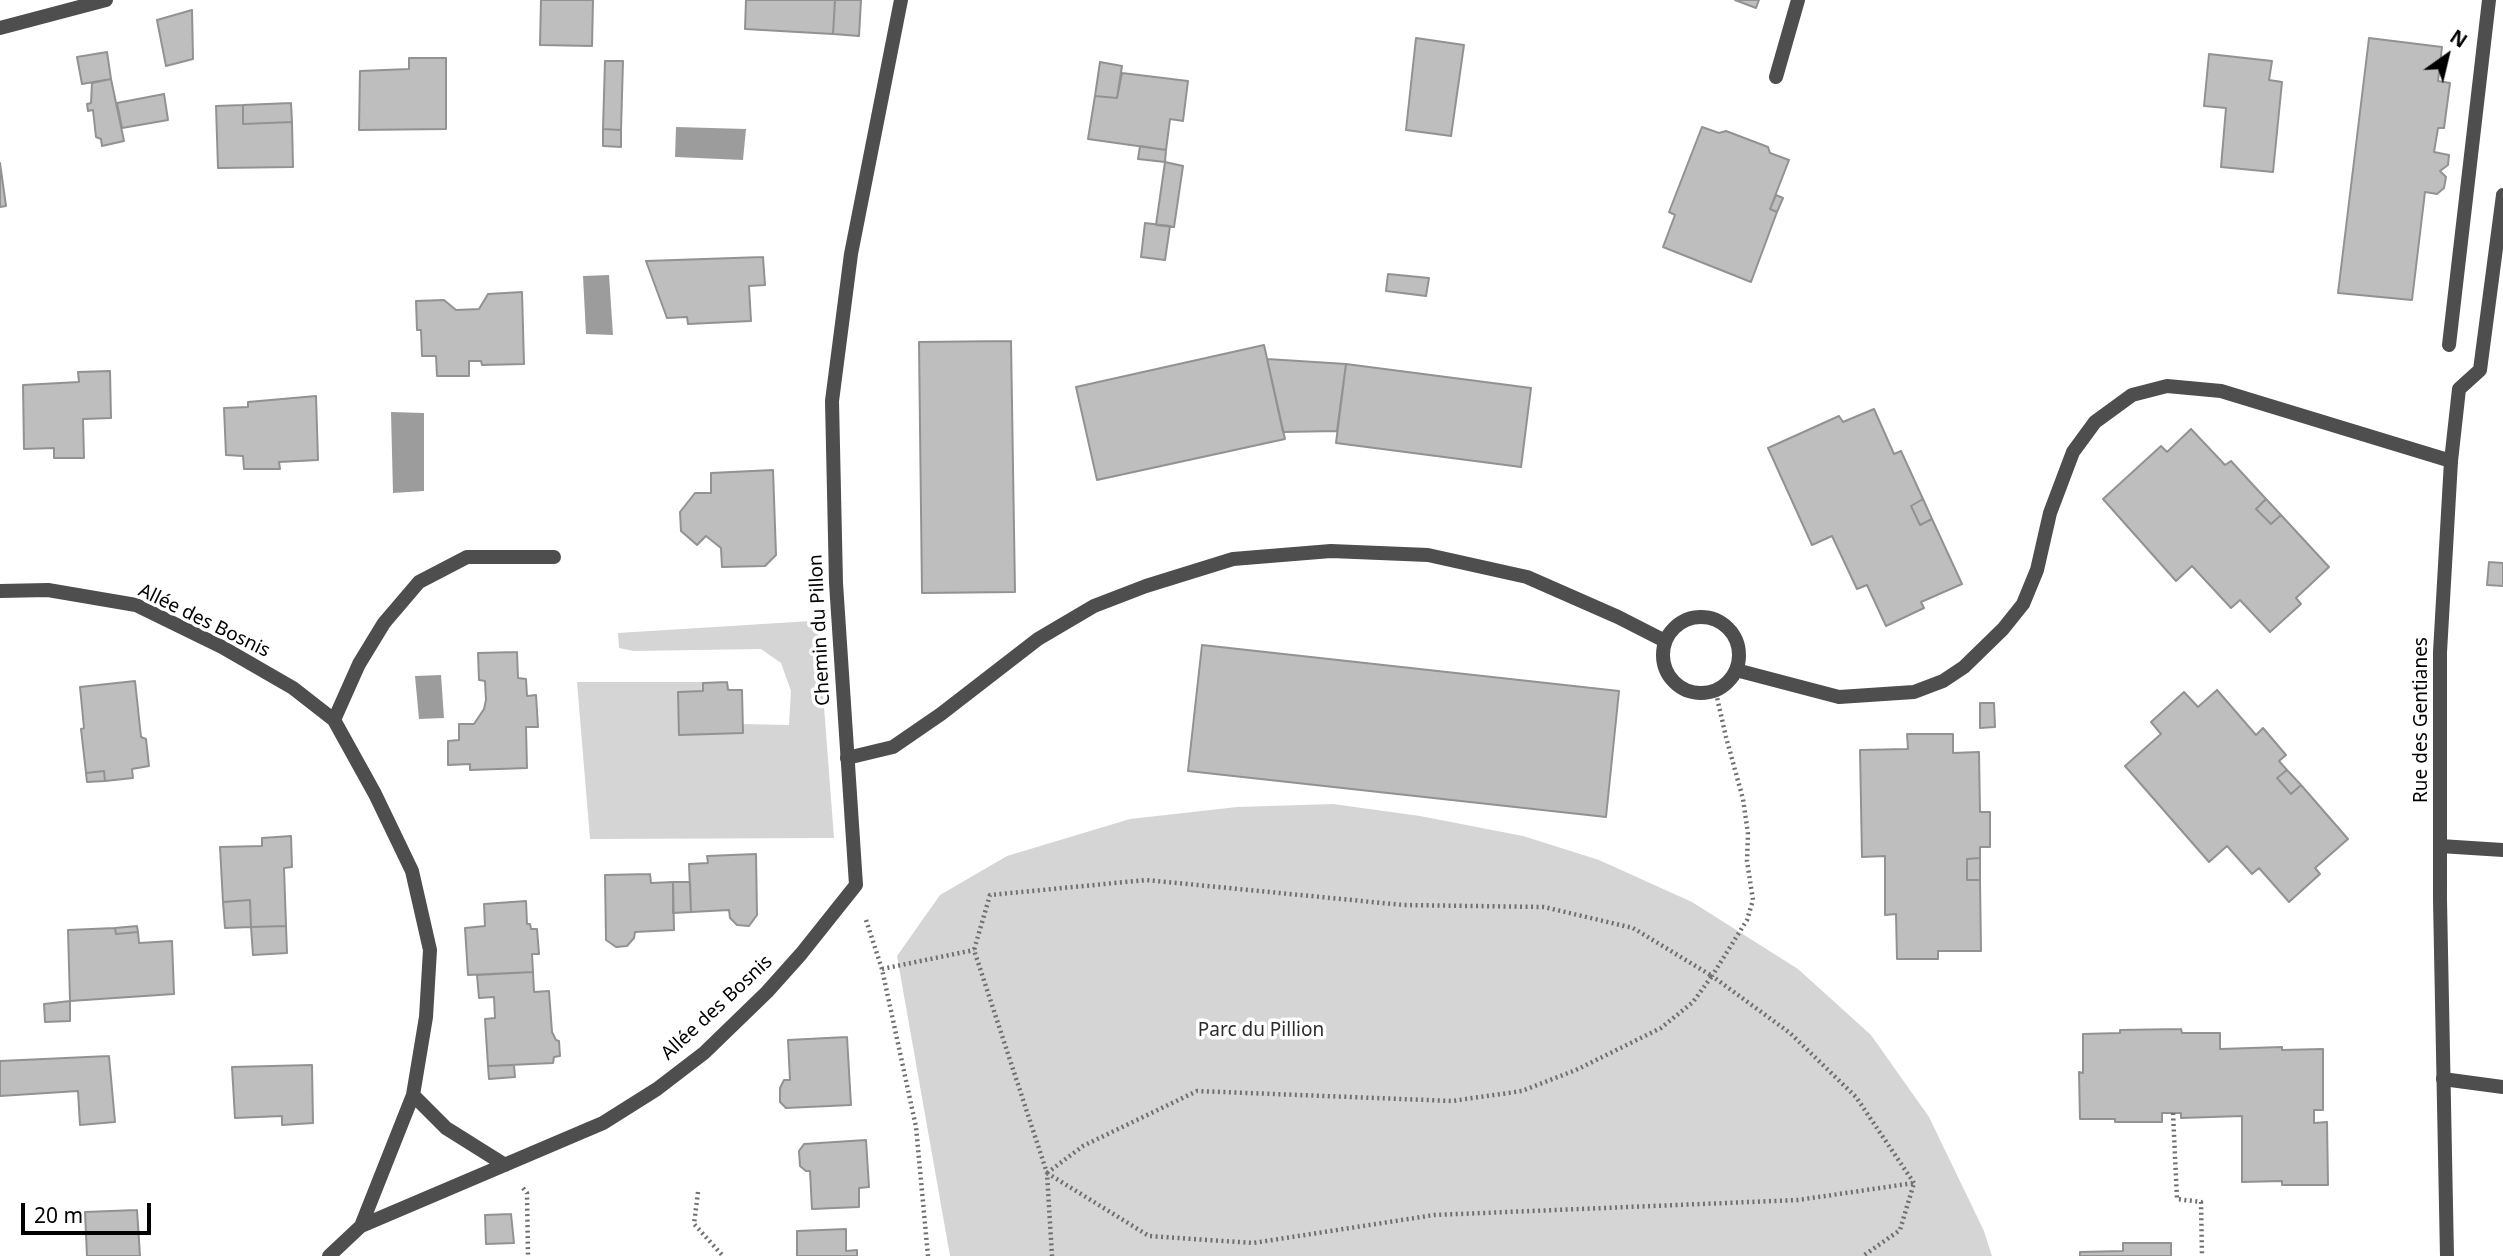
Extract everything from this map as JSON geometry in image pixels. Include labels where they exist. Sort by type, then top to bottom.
[{"type":"street","points":[[0,28],[106,0]]},
{"type":"street","name":"Chemin du Pillon","points":[[856,885],[836,583],[832,401],[851,254],[901,0]]},
{"type":"street","points":[[1776,77],[1798,0]]},
{"type":"street","points":[[2448,345],[2488,0]]},
{"type":"street","name":"Rue des Gentianes","points":[[2447,1256],[2440,846],[2440,652],[2451,461],[2459,389],[2480,370],[2503,195]]},
{"type":"street","points":[[1736,670],[1839,696],[1875,696],[1914,692],[1943,681],[1964,667],[2003,629],[2023,604],[2037,570],[2050,513],[2073,452],[2095,422],[2132,396],[2167,386],[2221,391],[2451,461]]},
{"type":"street","points":[[847,758],[893,747],[941,714],[1038,639],[1094,606],[1146,586],[1233,559],[1331,551],[1428,555],[1527,577],[1665,641]]},
{"type":"street","points":[[334,720],[359,664],[384,623],[419,582],[467,557],[554,557]]},
{"type":"street","name":"Allée des Bosnis","points":[[0,591],[48,590],[136,605],[222,647],[293,688],[334,720],[375,794],[412,871],[430,950],[426,1017],[412,1095],[361,1226]]},
{"type":"street","points":[[1697,617],[1713,618],[1727,626],[1736,639],[1739,655],[1736,670],[1728,682],[1716,691],[1687,691],[1674,682],[1666,670],[1663,656],[1665,641],[1672,629],[1684,621],[1697,617]]},
{"type":"street","points":[[2440,846],[2503,850]]},
{"type":"street","name":"Allée des Bosnis","points":[[328,1256],[361,1226],[603,1123],[657,1089],[704,1053],[776,983],[856,885]]},
{"type":"street","points":[[2444,1079],[2503,1087]]},
{"type":"street","points":[[412,1095],[446,1128],[505,1165]]},
{"type":"path","points":[[1046,1173],[1083,1146],[1197,1091],[1452,1101],[1522,1091],[1576,1070],[1661,1028],[1693,1002],[1712,976],[1747,920],[1753,900],[1747,861],[1748,834],[1744,799],[1716,691]]},
{"type":"path","points":[[1052,1256],[1046,1173],[974,950],[990,894],[1146,880],[1404,905],[1544,907],[1633,928],[1712,976],[1790,1033],[1856,1097],[1914,1183]]},
{"type":"path","points":[[856,885],[882,969],[916,1127],[928,1256]]},
{"type":"path","points":[[882,969],[974,950]]},
{"type":"path","points":[[2173,1113],[2177,1199],[2201,1202],[2202,1256]]},
{"type":"path","points":[[505,1165],[527,1194],[528,1256]]},
{"type":"path","points":[[1046,1173],[1149,1236],[1254,1243],[1434,1214],[1798,1200],[1914,1183]]},
{"type":"path","points":[[1863,1256],[1899,1230],[1914,1183]]},
{"type":"path","points":[[698,1192],[694,1224],[723,1256]]},
{"type":"green space","points":[[811,621],[818,628],[834,838],[590,839],[577,682],[727,682],[743,724],[789,725],[791,691],[781,663],[761,649],[634,651],[619,648],[618,633]]},
{"type":"green space","name":"Parc du Pillion","points":[[1333,804],[1420,816],[1523,836],[1599,860],[1692,902],[1798,969],[1871,1035],[1929,1117],[1984,1231],[1992,1256],[950,1256],[897,956],[940,895],[1007,856],[1130,819],[1237,807]]},
{"type":"shaded area","points":[[676,127],[746,129],[743,160],[675,157]]},
{"type":"shaded area","points":[[609,275],[613,335],[586,334],[583,276]]},
{"type":"shaded area","points":[[391,412],[424,413],[424,491],[393,493]]},
{"type":"shaded area","points":[[441,675],[444,718],[419,719],[415,676]]},
{"type":"building","points":[[541,0],[593,0],[592,46],[540,45]]},
{"type":"building","points":[[746,0],[835,0],[833,34],[745,29]]},
{"type":"building","points":[[835,0],[861,0],[859,36],[833,34]]},
{"type":"building","points":[[1735,0],[1759,0],[1756,8]]},
{"type":"building","points":[[192,10],[193,59],[166,66],[157,20]]},
{"type":"building","points":[[1416,38],[1464,45],[1451,136],[1406,130]]},
{"type":"building","points":[[2369,38],[2442,47],[2438,81],[2450,83],[2444,128],[2438,128],[2434,152],[2449,155],[2448,165],[2440,171],[2446,177],[2444,188],[2437,194],[2425,192],[2412,300],[2338,293]]},
{"type":"building","points":[[107,52],[111,79],[82,84],[77,57]]},
{"type":"building","points":[[2209,54],[2272,61],[2269,80],[2282,82],[2273,172],[2221,167],[2226,108],[2204,106]]},
{"type":"building","points":[[409,58],[446,58],[446,129],[359,130],[360,71],[409,69]]},
{"type":"building","points":[[605,61],[623,61],[621,130],[603,129]]},
{"type":"building","points":[[1100,62],[1122,66],[1117,98],[1095,96]]},
{"type":"building","points":[[1122,73],[1188,81],[1183,121],[1170,119],[1166,150],[1088,139],[1095,96],[1117,98]]},
{"type":"building","points":[[111,79],[124,141],[102,146],[101,139],[96,137],[93,110],[88,111],[87,104],[91,103],[92,83]]},
{"type":"building","points":[[164,94],[168,120],[122,128],[117,103]]},
{"type":"building","points":[[291,103],[292,122],[243,124],[243,105]]},
{"type":"building","points":[[243,105],[243,124],[292,122],[293,167],[218,168],[216,106]]},
{"type":"building","points":[[1702,127],[1719,133],[1726,131],[1768,147],[1770,153],[1789,160],[1770,209],[1777,212],[1751,282],[1663,247],[1675,215],[1669,212]]},
{"type":"building","points":[[603,129],[621,130],[621,147],[603,146]]},
{"type":"building","points":[[1140,146],[1166,150],[1165,162],[1138,159]]},
{"type":"building","points":[[1165,162],[1183,166],[1174,227],[1156,225]]},
{"type":"building","points":[[0,163],[6,206],[0,207]]},
{"type":"building","points":[[1776,195],[1783,198],[1777,212],[1770,209]]},
{"type":"building","points":[[1145,223],[1170,226],[1165,260],[1141,257]]},
{"type":"building","points":[[763,257],[765,285],[749,286],[751,321],[688,324],[687,317],[667,318],[646,261]]},
{"type":"building","points":[[1388,274],[1429,278],[1426,296],[1386,291]]},
{"type":"building","points":[[522,292],[524,364],[482,365],[481,361],[469,361],[469,376],[437,376],[436,356],[422,356],[421,330],[417,330],[416,301],[444,300],[456,310],[479,309],[488,294]]},
{"type":"building","points":[[1011,341],[1015,592],[922,593],[919,342]]},
{"type":"building","points":[[1264,345],[1285,439],[1097,480],[1076,387]]},
{"type":"building","points":[[1267,359],[1346,364],[1337,431],[1283,432]]},
{"type":"building","points":[[1346,364],[1531,388],[1521,467],[1336,443]]},
{"type":"building","points":[[110,371],[111,418],[83,419],[84,458],[54,458],[54,448],[24,449],[23,385],[79,382],[78,372]]},
{"type":"building","points":[[316,396],[318,460],[279,462],[280,469],[244,469],[243,456],[226,455],[224,408],[248,407],[248,402]]},
{"type":"building","points":[[1874,409],[1894,454],[1901,451],[1923,499],[1911,506],[1920,525],[1932,519],[1962,584],[1921,602],[1924,608],[1886,626],[1867,585],[1857,589],[1832,536],[1812,545],[1768,448],[1839,416],[1843,422]]},
{"type":"building","points":[[2191,429],[2225,465],[2231,461],[2266,499],[2256,509],[2271,524],[2281,515],[2329,567],[2296,598],[2301,604],[2270,632],[2240,600],[2231,608],[2192,566],[2176,581],[2103,499],[2161,446],[2167,452]]},
{"type":"building","points":[[773,470],[776,555],[765,566],[722,567],[721,548],[706,536],[697,545],[681,531],[680,512],[695,493],[711,493],[711,473]]},
{"type":"building","points":[[1923,499],[1932,519],[1920,525],[1911,506]]},
{"type":"building","points":[[2266,499],[2281,515],[2271,524],[2256,509]]},
{"type":"building","points":[[2489,562],[2503,563],[2503,586],[2487,585]]},
{"type":"building","points":[[1202,645],[1619,691],[1606,817],[1188,771]]},
{"type":"building","points":[[517,652],[518,678],[526,679],[527,696],[536,695],[538,727],[526,727],[527,768],[470,770],[470,764],[448,765],[448,741],[459,740],[459,724],[474,724],[484,709],[485,681],[479,680],[478,653]]},
{"type":"building","points":[[135,681],[141,737],[146,739],[149,766],[132,769],[133,778],[105,781],[104,771],[86,773],[80,687]]},
{"type":"building","points":[[727,682],[728,690],[742,690],[743,733],[679,735],[678,692],[703,691],[703,683]]},
{"type":"building","points":[[2217,690],[2256,735],[2263,728],[2286,755],[2279,761],[2287,770],[2277,778],[2291,794],[2301,785],[2348,839],[2315,868],[2320,874],[2289,902],[2259,868],[2252,874],[2227,846],[2209,862],[2125,766],[2161,734],[2151,722],[2184,692],[2198,707]]},
{"type":"building","points":[[1980,703],[1994,703],[1995,727],[1980,728]]},
{"type":"building","points":[[1907,734],[1953,734],[1953,753],[1979,752],[1980,812],[1990,812],[1990,847],[1980,847],[1980,858],[1967,859],[1967,880],[1980,880],[1981,951],[1938,951],[1938,959],[1897,959],[1896,914],[1885,915],[1885,856],[1862,857],[1860,750],[1908,749]]},
{"type":"building","points":[[2287,770],[2301,785],[2291,794],[2277,778]]},
{"type":"building","points":[[104,771],[105,781],[87,782],[86,773]]},
{"type":"building","points":[[291,836],[292,867],[284,868],[286,926],[251,927],[250,900],[223,902],[220,847],[262,846],[262,838]]},
{"type":"building","points":[[756,854],[757,915],[749,926],[737,925],[730,918],[729,910],[691,912],[689,864],[708,863],[707,856]]},
{"type":"building","points":[[1980,858],[1980,880],[1967,880],[1967,859]]},
{"type":"building","points":[[650,874],[651,883],[673,882],[674,930],[635,932],[634,938],[627,946],[616,947],[606,940],[605,875]]},
{"type":"building","points":[[673,882],[690,882],[691,912],[673,913]]},
{"type":"building","points":[[250,900],[251,927],[225,928],[223,902]]},
{"type":"building","points":[[526,901],[527,924],[530,924],[531,929],[537,929],[539,954],[532,954],[533,972],[468,975],[465,928],[485,926],[484,904]]},
{"type":"building","points":[[137,926],[138,932],[116,934],[115,928]]},
{"type":"building","points":[[286,926],[287,953],[253,955],[251,927]]},
{"type":"building","points":[[115,928],[116,934],[138,932],[139,943],[172,941],[174,994],[70,1001],[68,930]]},
{"type":"building","points":[[533,972],[534,992],[549,991],[552,1032],[559,1041],[560,1056],[554,1057],[553,1063],[488,1066],[485,1019],[495,1018],[494,997],[479,998],[477,975]]},
{"type":"building","points":[[70,1001],[70,1021],[45,1022],[44,1004]]},
{"type":"building","points":[[2181,1029],[2182,1033],[2220,1033],[2220,1049],[2323,1049],[2323,1110],[2314,1110],[2314,1123],[2327,1122],[2328,1185],[2282,1185],[2282,1181],[2242,1182],[2242,1116],[2181,1118],[2181,1113],[2162,1113],[2162,1122],[2080,1119],[2079,1072],[2083,1073],[2083,1034],[2120,1033],[2120,1030]]},
{"type":"building","points":[[847,1037],[851,1105],[786,1108],[780,1102],[780,1088],[784,1080],[790,1080],[788,1040]]},
{"type":"building","points":[[109,1056],[115,1122],[80,1125],[78,1091],[0,1096],[0,1061]]},
{"type":"building","points":[[312,1065],[313,1123],[282,1125],[282,1116],[235,1118],[232,1067]]},
{"type":"building","points":[[514,1065],[515,1077],[489,1079],[488,1066]]},
{"type":"building","points":[[866,1140],[869,1187],[859,1188],[859,1207],[812,1209],[810,1171],[800,1166],[799,1151],[804,1144]]},
{"type":"building","points":[[137,1210],[140,1256],[87,1256],[85,1212]]},
{"type":"building","points":[[511,1214],[514,1243],[486,1244],[485,1215]]},
{"type":"building","points":[[846,1229],[846,1251],[857,1250],[857,1256],[797,1256],[797,1231]]},
{"type":"building","points":[[2123,1243],[2171,1243],[2171,1256],[2080,1256],[2080,1252],[2123,1251]]}]
